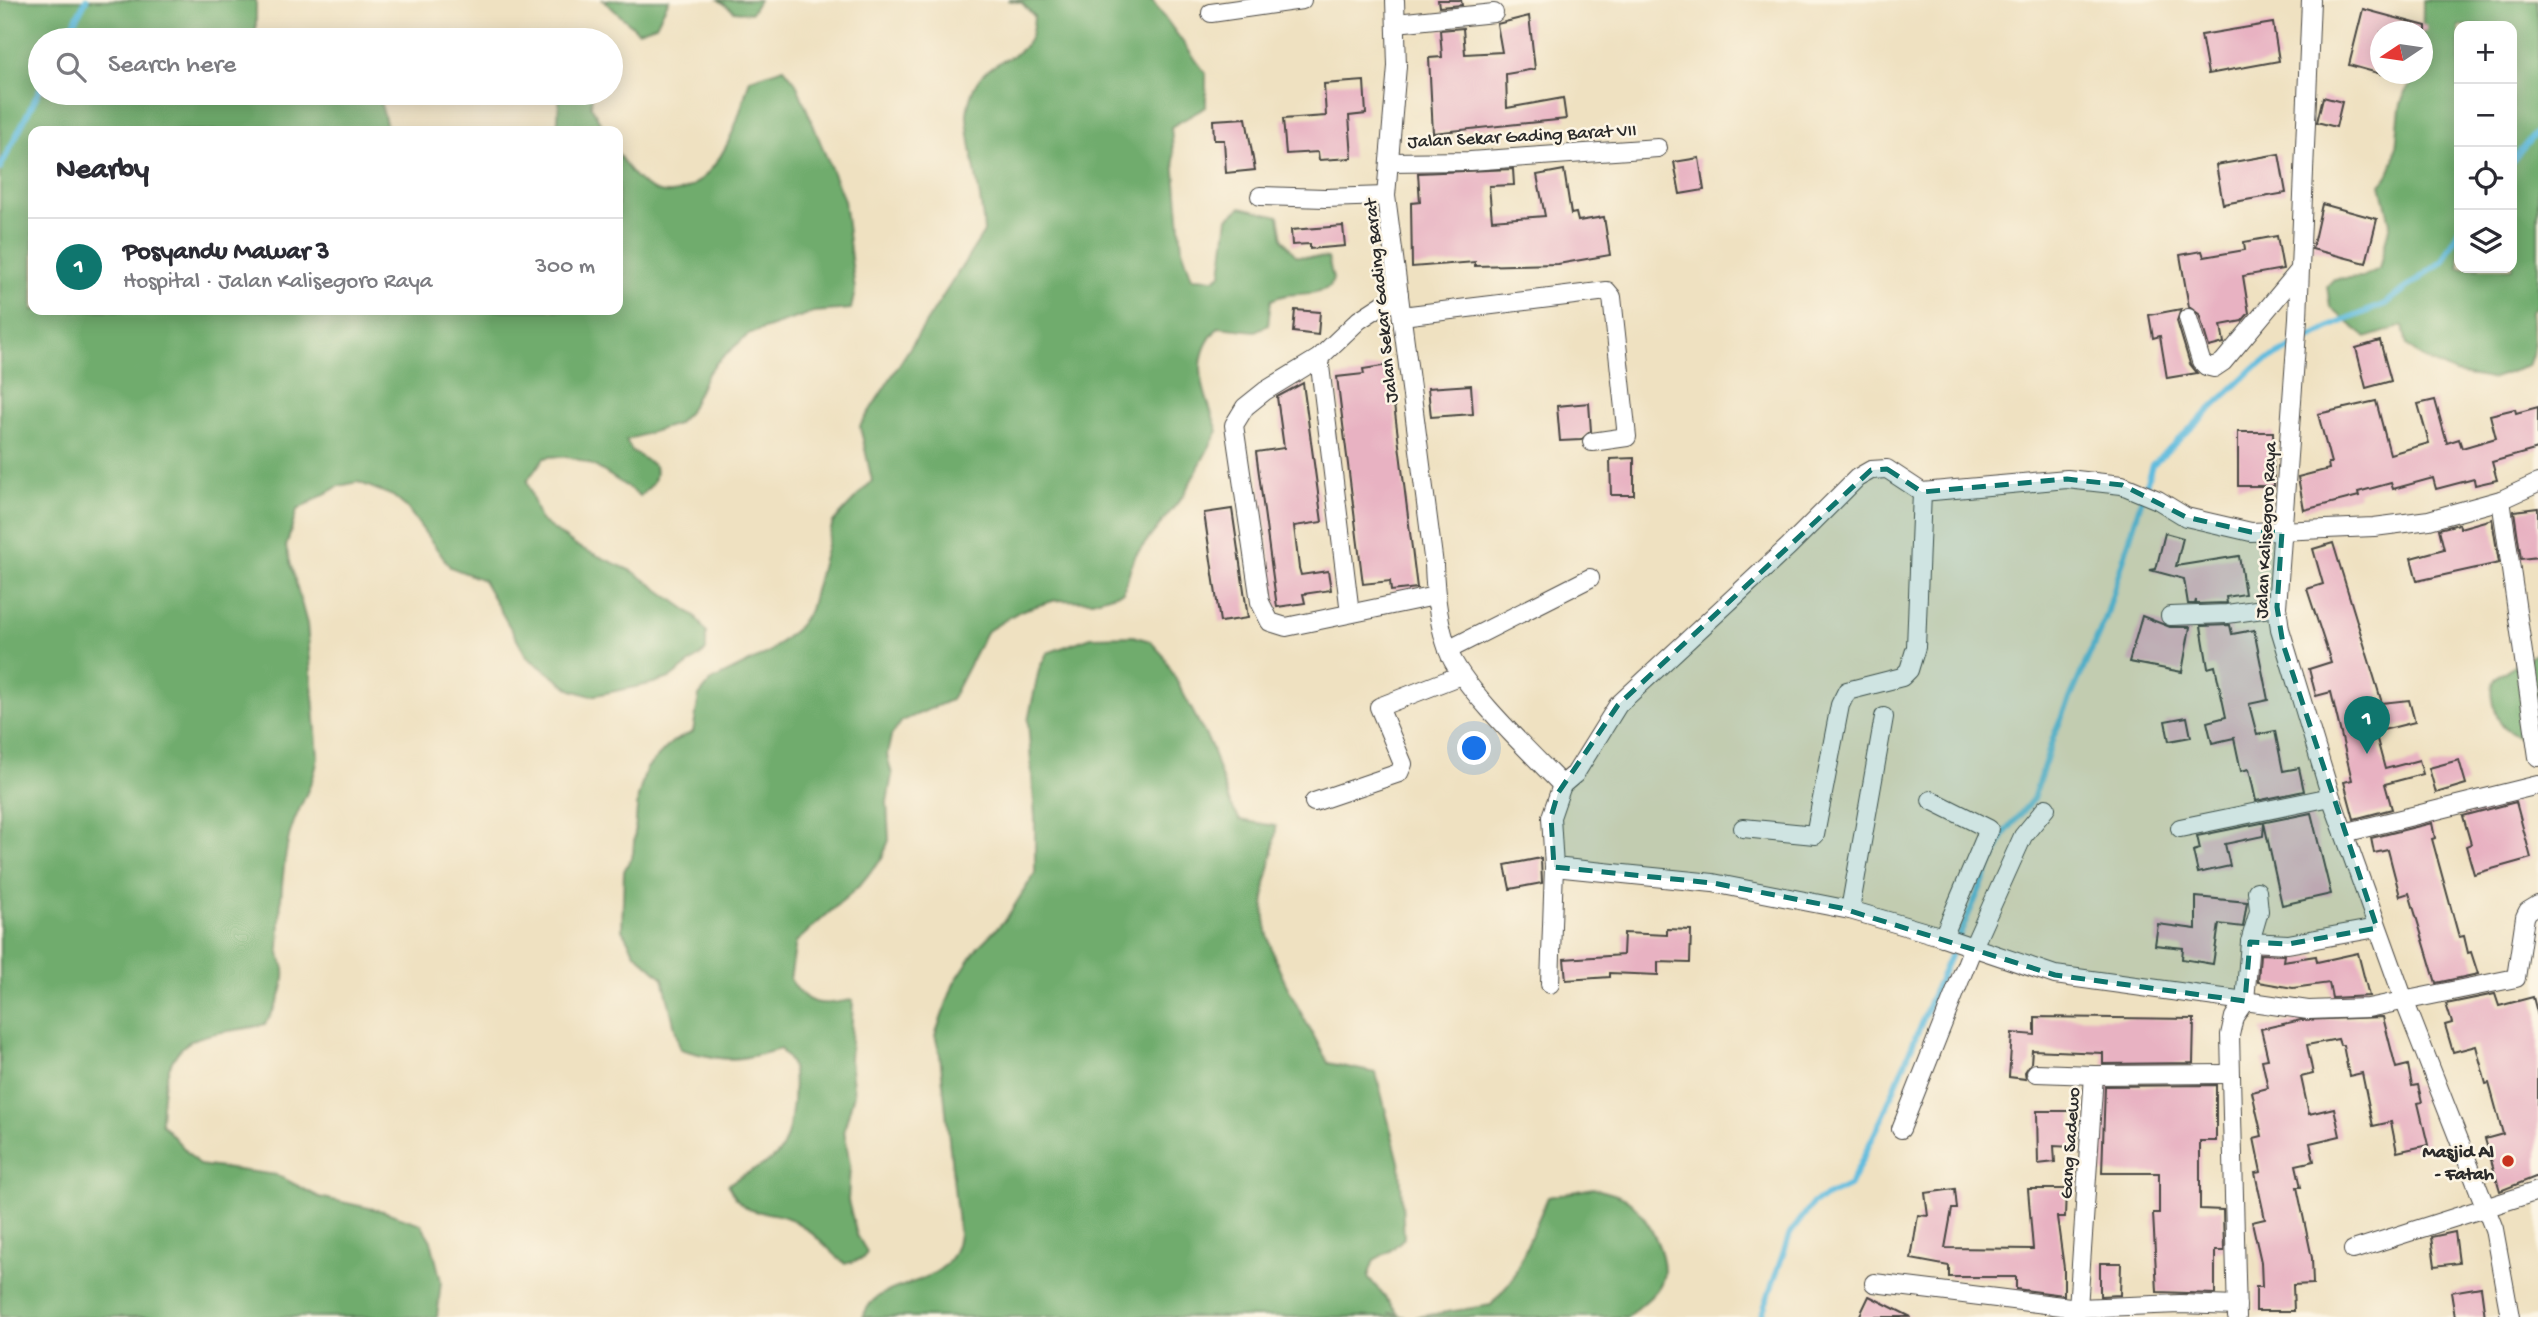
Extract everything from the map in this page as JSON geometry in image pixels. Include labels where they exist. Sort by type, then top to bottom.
[{"type":"street","points":[[1211,13],[1302,0]]},
{"type":"street","name":"Jalan Sekar Gading Barat","points":[[1395,0],[1397,66],[1386,196],[1414,432],[1434,565],[1435,596],[1448,650],[1461,675],[1562,785]]},
{"type":"street","name":"Jalan Kalisegoro Raya","points":[[2311,0],[2298,318],[2277,607],[2283,644],[2330,797],[2404,1000],[2494,1228],[2510,1317]]},
{"type":"street","points":[[1396,23],[1494,13]]},
{"type":"street","name":"Jalan Sekar Gading Barat VII","points":[[1389,162],[1469,161],[1658,148]]},
{"type":"street","points":[[1260,196],[1386,196]]},
{"type":"street","points":[[2188,318],[2201,361],[2214,368],[2223,362],[2299,271]]},
{"type":"street","points":[[1402,316],[1607,291],[1612,297],[1627,436],[1592,442]]},
{"type":"street","points":[[1399,293],[1359,320],[1318,358],[1265,391],[1245,407],[1234,425],[1260,601],[1270,622],[1286,627],[1435,596]]},
{"type":"street","points":[[1318,358],[1350,613]]},
{"type":"street","points":[[1550,984],[1554,867],[1551,817],[1562,785],[1582,764],[1618,705],[1788,547],[1857,478],[1871,470],[1887,469],[1922,492],[2067,478],[2122,485],[2158,500],[2186,517],[2251,532],[2429,520],[2501,500],[2538,483]]},
{"type":"street","points":[[1743,828],[1815,835],[1840,705],[1847,691],[1902,677],[1909,670],[1916,647],[1922,492]]},
{"type":"street","points":[[2501,500],[2538,757]]},
{"type":"street","points":[[1448,650],[1590,578]]},
{"type":"street","points":[[2170,616],[2227,614],[2277,607]]},
{"type":"street","points":[[1314,802],[1399,773],[1403,764],[1378,707],[1461,675]]},
{"type":"street","points":[[1850,910],[1884,717]]},
{"type":"street","points":[[2344,833],[2538,785]]},
{"type":"street","points":[[2180,828],[2330,797]]},
{"type":"street","points":[[1931,800],[1989,830],[1947,938]]},
{"type":"street","points":[[1901,1129],[1972,947],[2023,836],[2046,808]]},
{"type":"street","points":[[1554,867],[1713,883],[1850,910],[1947,938],[2055,975],[2334,1011],[2368,1008],[2518,977],[2525,917],[2533,906],[2538,905]]},
{"type":"street","points":[[1874,1283],[2029,1311],[2078,1308],[2133,1312],[2180,1304],[2237,1312],[2230,1035],[2234,1017],[2245,1001],[2250,942],[2259,911],[2257,891]]},
{"type":"street","points":[[2250,942],[2288,944],[2377,928]]},
{"type":"street","points":[[2036,1073],[2094,1075]]},
{"type":"street","name":"Gang Sadewo","points":[[2078,1308],[2094,1075],[2229,1074]]},
{"type":"street","points":[[2353,1250],[2538,1191]]},
{"type":"highlighted area","points":[[1887,469],[1922,492],[2067,479],[2122,485],[2186,517],[2251,532],[2282,532],[2277,607],[2283,644],[2377,928],[2288,944],[2250,942],[2245,1001],[2055,975],[1841,908],[1713,883],[1554,867],[1551,817],[1558,793],[1618,705],[1871,470]]},
{"type":"green space","points":[[0,0],[256,0],[256,28],[28,28],[28,105],[381,105],[387,126],[28,126],[28,315],[623,315],[623,160],[632,174],[648,187],[663,193],[679,192],[694,185],[708,173],[720,156],[734,129],[750,79],[784,68],[796,83],[844,200],[855,291],[851,309],[814,312],[749,334],[717,362],[706,376],[689,412],[677,424],[626,440],[632,451],[655,466],[654,479],[640,496],[606,473],[571,458],[544,458],[527,481],[540,520],[576,546],[634,572],[695,616],[706,632],[706,651],[670,678],[650,684],[591,696],[572,690],[527,657],[483,580],[450,567],[407,508],[393,496],[358,482],[339,486],[297,510],[286,547],[307,624],[318,756],[312,780],[293,823],[285,859],[279,949],[284,969],[282,991],[265,1024],[203,1036],[185,1045],[171,1064],[167,1075],[161,1123],[199,1165],[277,1175],[319,1197],[383,1211],[421,1224],[431,1241],[441,1281],[437,1317],[0,1317]]},
{"type":"green space","points":[[603,0],[669,0],[656,25],[638,31]]},
{"type":"green space","points":[[719,0],[759,0],[751,13],[734,11]]},
{"type":"green space","points":[[1008,0],[1152,0],[1206,74],[1206,107],[1171,127],[1182,249],[1192,278],[1214,279],[1221,274],[1228,218],[1241,207],[1279,216],[1283,239],[1296,256],[1328,258],[1333,279],[1330,287],[1321,291],[1271,300],[1268,325],[1255,331],[1219,327],[1209,339],[1201,364],[1202,377],[1218,431],[1183,496],[1134,557],[1123,592],[1092,601],[1056,600],[1020,611],[986,632],[951,700],[902,721],[891,736],[887,755],[892,775],[887,802],[889,840],[882,858],[859,886],[796,942],[790,979],[803,996],[817,1003],[853,1000],[850,1060],[854,1094],[844,1130],[850,1165],[848,1201],[857,1235],[867,1252],[864,1258],[845,1264],[812,1233],[790,1219],[748,1209],[735,1197],[728,1185],[770,1161],[781,1150],[791,1115],[794,1087],[791,1065],[780,1049],[730,1059],[680,1049],[663,978],[635,953],[622,930],[624,871],[633,854],[638,797],[646,769],[672,742],[693,732],[699,696],[711,681],[768,653],[797,628],[810,610],[833,522],[872,481],[860,426],[984,232],[967,114],[977,82],[985,72],[1021,50],[1032,32],[1034,16],[1022,3]]},
{"type":"green space","points":[[2423,0],[2538,0],[2538,305],[2531,311],[2534,349],[2528,366],[2491,379],[2455,373],[2421,357],[2407,345],[2403,326],[2366,338],[2330,307],[2327,286],[2334,279],[2362,277],[2379,269],[2390,223],[2381,184],[2395,158],[2402,100],[2412,84],[2433,84],[2433,21],[2423,21]]},
{"type":"green space","points":[[559,105],[591,105],[602,126],[557,126]]},
{"type":"green space","points":[[1133,636],[1150,641],[1163,655],[1211,746],[1230,804],[1240,820],[1276,826],[1264,895],[1266,926],[1271,947],[1287,987],[1328,1063],[1376,1073],[1400,1166],[1404,1238],[1390,1251],[1374,1260],[1368,1277],[1398,1313],[1388,1313],[1406,1317],[863,1317],[871,1303],[883,1294],[929,1276],[943,1267],[953,1254],[959,1234],[940,1055],[935,1035],[954,983],[978,947],[1006,919],[1035,873],[1035,817],[1028,721],[1039,669],[1047,653],[1091,637]]},
{"type":"green space","points":[[2538,652],[2538,746],[2513,734],[2502,725],[2495,710],[2492,690],[2501,674]]},
{"type":"green space","points":[[1593,1188],[1629,1201],[1650,1227],[1660,1251],[1664,1274],[1661,1283],[1650,1297],[1627,1317],[1416,1317],[1491,1305],[1512,1280],[1548,1197]]},
{"type":"building","points":[[1438,0],[1461,0],[1462,5],[1439,7]]},
{"type":"building","points":[[2363,9],[2407,21],[2370,21],[2370,71],[2349,65]]},
{"type":"building","points":[[1529,16],[1535,69],[1506,74],[1507,108],[1563,98],[1566,119],[1433,133],[1429,58],[1442,57],[1440,30],[1463,28],[1465,54],[1502,52],[1497,24]]},
{"type":"building","points":[[2273,23],[2279,61],[2208,74],[2201,35]]},
{"type":"building","points":[[1364,81],[1366,114],[1349,116],[1352,158],[1319,160],[1318,152],[1286,154],[1283,119],[1326,116],[1324,84]]},
{"type":"building","points":[[2323,97],[2342,102],[2336,127],[2317,122]]},
{"type":"building","points":[[1246,118],[1255,170],[1226,173],[1224,140],[1214,140],[1213,120]]},
{"type":"building","points":[[2279,154],[2286,193],[2223,204],[2216,165]]},
{"type":"building","points":[[1699,158],[1704,190],[1680,194],[1674,162]]},
{"type":"building","points":[[1513,169],[1514,185],[1489,186],[1492,220],[1545,216],[1537,175],[1564,170],[1571,214],[1576,213],[1578,221],[1604,217],[1610,255],[1558,264],[1475,266],[1475,262],[1412,267],[1411,203],[1420,202],[1418,173]]},
{"type":"building","points":[[2322,204],[2377,219],[2366,263],[2312,249]]},
{"type":"building","points":[[1343,226],[1345,246],[1310,249],[1310,244],[1292,245],[1291,230]]},
{"type":"building","points":[[2277,236],[2283,269],[2243,276],[2249,313],[2242,321],[2221,325],[2224,343],[2209,347],[2199,314],[2189,307],[2180,255],[2202,251],[2204,257],[2245,250],[2244,242]]},
{"type":"building","points":[[2181,309],[2177,321],[2190,364],[2197,373],[2167,378],[2160,336],[2153,338],[2149,315]]},
{"type":"building","points":[[1295,310],[1320,312],[1318,335],[1293,332]]},
{"type":"building","points":[[2380,341],[2391,381],[2366,388],[2356,348]]},
{"type":"building","points":[[1389,365],[1417,588],[1391,591],[1390,581],[1363,584],[1337,377],[1364,374],[1363,369]]},
{"type":"building","points":[[1303,383],[1322,522],[1294,526],[1299,568],[1301,575],[1328,571],[1331,590],[1303,594],[1305,603],[1277,607],[1256,452],[1284,448],[1277,397]]},
{"type":"building","points":[[1471,385],[1473,414],[1431,417],[1428,388]]},
{"type":"building","points":[[2435,400],[2447,443],[2459,439],[2462,448],[2496,438],[2490,415],[2515,409],[2516,413],[2538,407],[2538,449],[2492,462],[2497,480],[2475,485],[2474,479],[2436,489],[2433,478],[2393,489],[2391,483],[2358,492],[2359,496],[2304,510],[2298,477],[2329,469],[2328,463],[2331,463],[2318,414],[2376,401],[2390,454],[2429,443],[2418,404]]},
{"type":"building","points":[[1589,403],[1591,431],[1581,440],[1560,441],[1557,406]]},
{"type":"building","points":[[2238,432],[2273,432],[2274,486],[2238,486]]},
{"type":"building","points":[[1634,458],[1634,495],[1611,495],[1610,459]]},
{"type":"building","points":[[2538,508],[2538,557],[2521,559],[2514,511]]},
{"type":"building","points":[[1232,509],[1248,618],[1220,622],[1204,513]]},
{"type":"building","points":[[2492,519],[2499,563],[2417,581],[2411,558],[2444,549],[2439,529],[2459,524],[2460,528]]},
{"type":"building","points":[[2165,533],[2183,538],[2176,566],[2239,556],[2245,594],[2226,597],[2227,603],[2196,604],[2196,600],[2195,604],[2188,604],[2184,579],[2150,570],[2156,569]]},
{"type":"building","points":[[2333,543],[2382,703],[2409,700],[2415,722],[2375,732],[2385,769],[2419,760],[2423,774],[2385,784],[2392,809],[2354,819],[2344,782],[2352,780],[2331,692],[2316,696],[2309,669],[2331,662],[2307,589],[2323,584],[2313,549]]},
{"type":"building","points":[[2142,616],[2170,627],[2190,627],[2182,672],[2129,662]]},
{"type":"building","points":[[2230,625],[2232,634],[2254,630],[2268,700],[2249,704],[2257,735],[2275,731],[2283,771],[2299,768],[2304,791],[2256,801],[2249,769],[2241,771],[2234,738],[2212,743],[2207,722],[2226,717],[2215,666],[2208,668],[2201,626]]},
{"type":"building","points":[[2187,717],[2191,737],[2169,741],[2165,721]]},
{"type":"building","points":[[2459,760],[2466,784],[2436,793],[2429,768]]},
{"type":"building","points":[[2516,802],[2531,858],[2474,874],[2466,846],[2471,844],[2463,816]]},
{"type":"building","points":[[2311,813],[2331,894],[2282,905],[2264,823],[2263,836],[2225,844],[2230,866],[2198,873],[2193,851],[2200,849],[2197,836]]},
{"type":"building","points":[[2432,823],[2435,838],[2432,839],[2459,937],[2464,936],[2468,953],[2471,952],[2478,974],[2436,983],[2409,893],[2400,896],[2388,850],[2374,853],[2371,838]]},
{"type":"building","points":[[1541,858],[1542,883],[1510,889],[1505,865]]},
{"type":"building","points":[[2196,897],[2247,902],[2243,927],[2219,924],[2213,964],[2182,959],[2183,948],[2155,945],[2158,924],[2196,929]]},
{"type":"building","points":[[1667,929],[1691,930],[1690,963],[1658,962],[1658,975],[1610,973],[1610,977],[1566,980],[1564,959],[1623,955],[1624,933],[1667,935]]},
{"type":"building","points":[[2358,953],[2369,996],[2332,998],[2329,983],[2293,988],[2258,982],[2260,954],[2284,955],[2283,961],[2316,956],[2317,962]]},
{"type":"building","points":[[2495,994],[2499,1006],[2533,997],[2538,1016],[2538,1176],[2500,1191],[2485,1139],[2503,1134],[2489,1083],[2486,1084],[2476,1046],[2453,1052],[2445,1025],[2452,1023],[2446,1004]]},
{"type":"building","points":[[2035,1017],[2194,1019],[2193,1063],[2103,1064],[2103,1053],[2032,1050],[2031,1063],[2025,1072],[2026,1079],[2009,1077],[2012,1033],[2035,1035]]},
{"type":"building","points":[[2383,1017],[2396,1068],[2408,1065],[2412,1086],[2418,1085],[2422,1102],[2418,1103],[2428,1145],[2397,1152],[2391,1122],[2373,1126],[2362,1073],[2349,1076],[2343,1045],[2340,1045],[2338,1039],[2307,1045],[2313,1074],[2301,1077],[2309,1114],[2334,1108],[2340,1136],[2310,1143],[2314,1161],[2296,1165],[2301,1187],[2297,1187],[2312,1258],[2313,1284],[2293,1285],[2294,1311],[2256,1311],[2256,1287],[2262,1287],[2261,1262],[2252,1222],[2265,1219],[2255,1173],[2261,1172],[2254,1138],[2262,1136],[2252,1092],[2268,1088],[2262,1060],[2268,1059],[2261,1029],[2301,1020]]},
{"type":"building","points":[[2216,1085],[2216,1141],[2200,1141],[2200,1209],[2223,1210],[2224,1251],[2215,1251],[2215,1294],[2157,1292],[2153,1213],[2159,1213],[2159,1173],[2102,1173],[2105,1086]]},
{"type":"building","points":[[2037,1111],[2072,1111],[2072,1147],[2054,1146],[2055,1162],[2038,1164]]},
{"type":"building","points":[[1955,1189],[1957,1209],[1952,1209],[1945,1248],[2033,1249],[2028,1189],[2066,1189],[2065,1217],[2057,1217],[2064,1268],[2064,1295],[2016,1289],[2016,1277],[1949,1277],[1949,1266],[1911,1259],[1918,1215],[1928,1216],[1925,1193]]},
{"type":"building","points":[[2455,1232],[2459,1263],[2435,1266],[2431,1237]]},
{"type":"building","points":[[2100,1263],[2121,1263],[2120,1295],[2100,1296]]},
{"type":"building","points":[[2481,1287],[2485,1317],[2455,1317],[2451,1292]]},
{"type":"building","points":[[1869,1296],[1911,1317],[1859,1317]]},
{"type":"waterway","points":[[71,28],[86,0]]},
{"type":"waterway","points":[[0,168],[32,105]]},
{"type":"waterway","points":[[2517,155],[2538,130]]},
{"type":"waterway","points":[[1761,1317],[1790,1234],[1813,1203],[1850,1185],[1883,1116],[2004,834],[2033,799],[2054,735],[2106,617],[2152,465],[2255,367],[2334,325],[2385,304],[2443,261],[2454,240]]},
{"type":"place","name":"Posyandu Mawar 3","points":[[2367,754]]},
{"type":"place","name":"Masjid Al - Fatah","points":[[2508,1161]]}]
